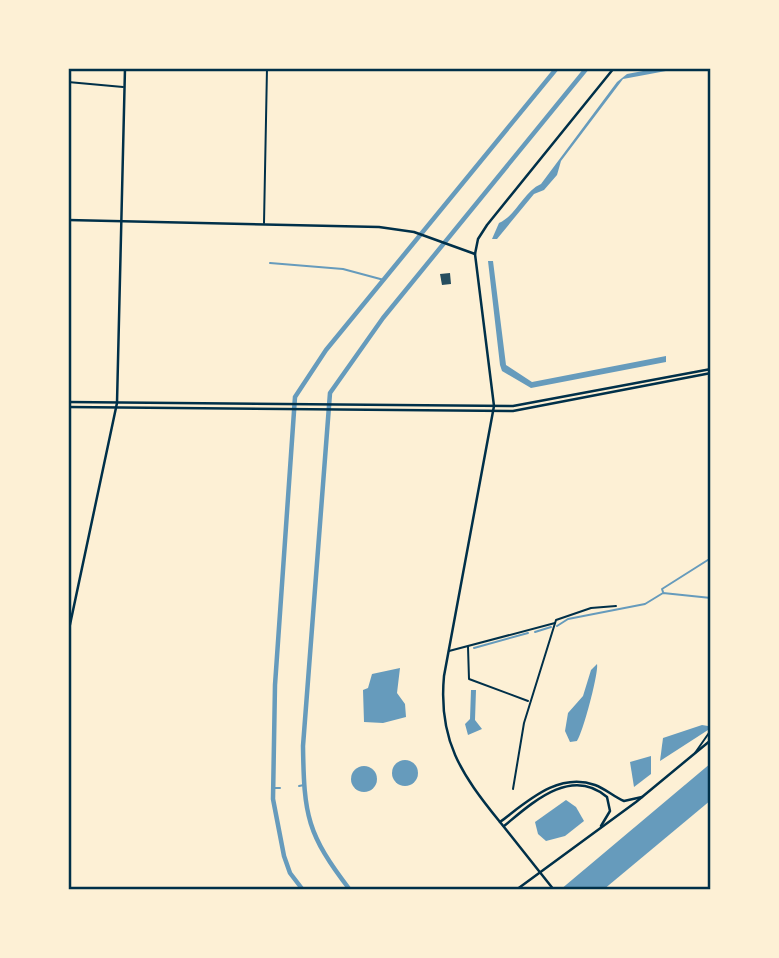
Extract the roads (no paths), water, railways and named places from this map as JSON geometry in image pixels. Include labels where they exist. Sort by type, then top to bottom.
[{"type":"street","points":[[68,634],[117,402],[125,68]]},
{"type":"street","points":[[264,223],[267,68]]},
{"type":"street","points":[[554,890],[464,775],[446,735],[442,698],[448,651],[494,405],[475,254],[478,239],[486,225],[614,68]]},
{"type":"street","points":[[68,82],[124,87]]},
{"type":"street","points":[[68,220],[379,228],[414,232],[475,254]]},
{"type":"street","points":[[68,402],[513,411],[711,371]]},
{"type":"street","points":[[342,408],[513,405],[711,371]]},
{"type":"street","points":[[68,407],[286,407]]},
{"type":"street","points":[[513,789],[517,754],[530,702],[555,623],[563,615],[616,606]]},
{"type":"street","points":[[448,651],[555,623]]},
{"type":"street","points":[[468,646],[469,679],[530,702]]},
{"type":"street","points":[[694,754],[711,730]]},
{"type":"street","points":[[516,890],[642,797],[711,740]]},
{"type":"street","points":[[500,822],[544,790],[562,783],[595,785],[625,801],[642,797]]},
{"type":"street","points":[[503,826],[545,794],[562,787],[580,786],[598,791],[610,802],[609,813],[599,828]]},
{"type":"water","points":[[659,68],[682,68],[623,79],[561,161],[557,175],[544,190],[534,194],[497,239],[492,239],[499,223],[511,215],[529,192],[541,184],[617,82],[627,74]]},
{"type":"water","points":[[488,261],[493,261],[506,365],[532,382],[666,356],[666,362],[531,388],[502,371]]},
{"type":"water","points":[[597,664],[583,727],[577,741],[570,742],[565,731],[568,713],[583,696],[591,670]]},
{"type":"water","points":[[400,668],[397,693],[405,704],[406,717],[383,723],[364,722],[363,690],[368,688],[372,674]]},
{"type":"water","points":[[471,690],[476,690],[475,720],[482,729],[468,735],[465,724],[470,719]]},
{"type":"water","points":[[702,725],[708,726],[708,730],[660,761],[663,738]]},
{"type":"water","points":[[651,756],[651,774],[634,787],[630,762]]},
{"type":"water","points":[[405,760],[414,764],[418,773],[414,782],[405,786],[396,782],[392,773],[396,764]]},
{"type":"water","points":[[711,763],[711,800],[603,890],[560,890]]},
{"type":"water","points":[[364,766],[373,770],[377,779],[373,788],[364,792],[355,788],[351,779],[355,770]]},
{"type":"water","points":[[566,800],[576,807],[584,821],[565,836],[546,841],[538,834],[535,822]]},
{"type":"waterway","points":[[303,890],[290,873],[284,856],[273,799],[275,685],[295,397],[326,350],[557,68]]},
{"type":"waterway","points":[[350,890],[325,854],[311,823],[305,790],[303,746],[330,393],[383,318],[587,68]]},
{"type":"waterway","points":[[270,263],[343,269],[384,280]]},
{"type":"waterway","points":[[663,592],[662,589],[711,558]]},
{"type":"waterway","points":[[557,626],[568,619],[645,604],[663,593],[711,598]]},
{"type":"waterway","points":[[535,632],[551,627]]},
{"type":"waterway","points":[[474,648],[528,633]]},
{"type":"waterway","points":[[299,786],[304,785]]},
{"type":"waterway","points":[[273,788],[280,788]]}]
